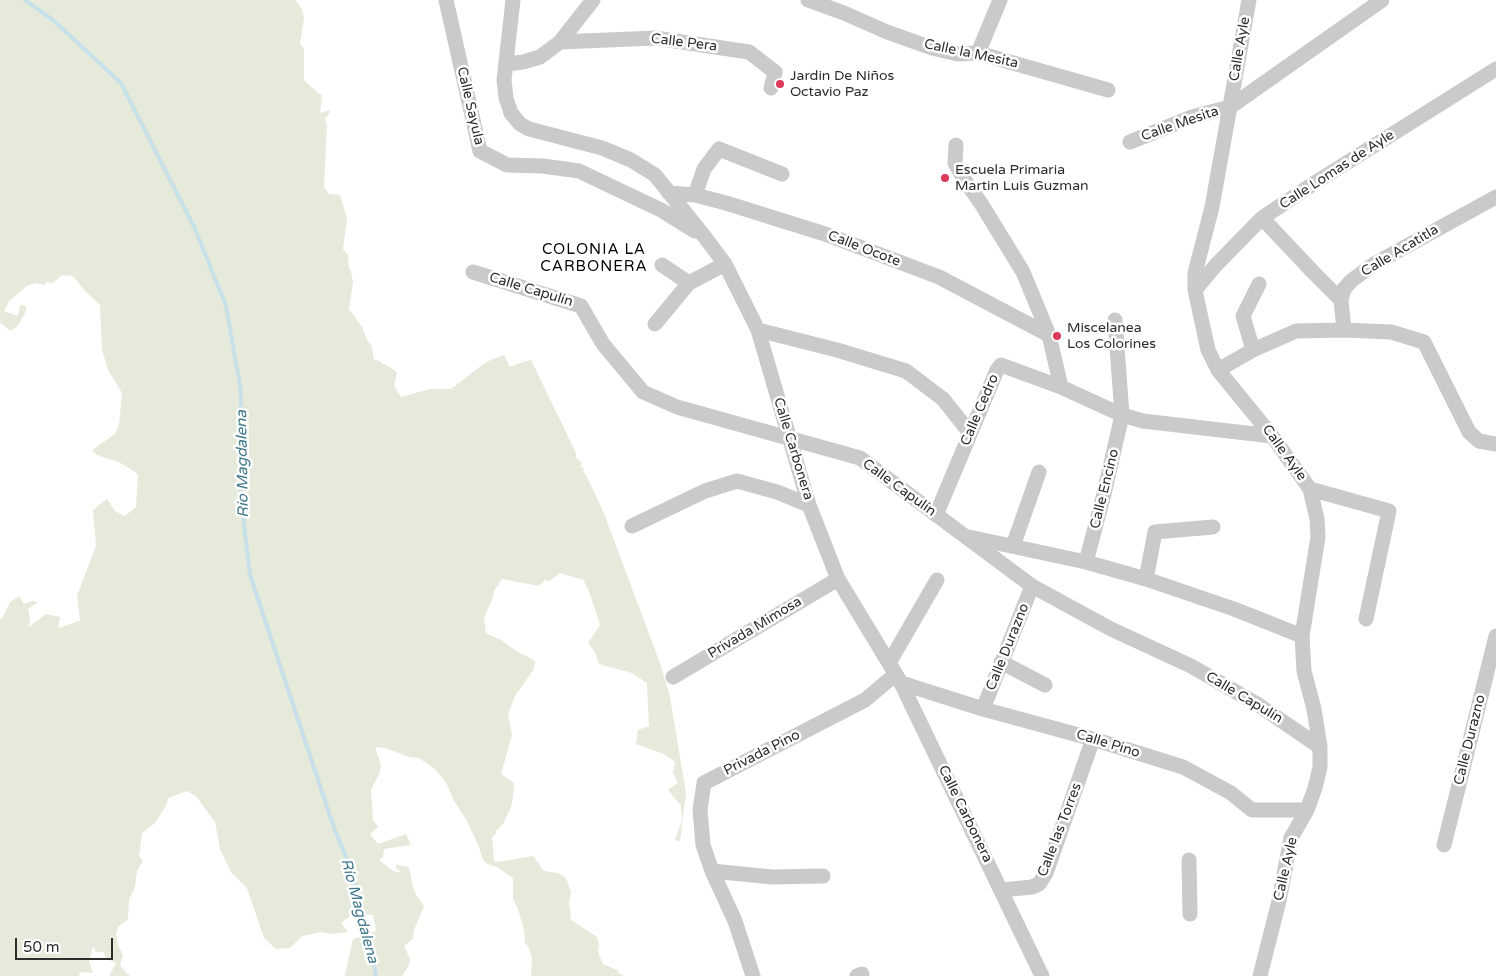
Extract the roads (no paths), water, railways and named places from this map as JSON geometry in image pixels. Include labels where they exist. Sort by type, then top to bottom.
[{"type":"street","name":"Calle Sayula","points":[[446,0],[480,151],[507,165],[543,166],[579,172],[661,210],[704,236]]},
{"type":"street","name":"Calle Carbonera","points":[[513,0],[504,80],[506,98],[512,113],[520,124],[530,129],[602,148],[631,160],[655,175],[725,264],[758,330],[810,504],[838,579],[895,673],[1002,890],[1042,976]]},
{"type":"street","points":[[506,64],[540,57],[560,42],[593,0]]},
{"type":"street","name":"Calle la Mesita","points":[[808,0],[932,48],[958,54],[978,53],[1108,90]]},
{"type":"street","points":[[978,53],[1000,0]]},
{"type":"street","name":"Calle Ayle","points":[[1249,0],[1212,207],[1195,273],[1195,290],[1208,350],[1218,370],[1272,436],[1310,489],[1317,519],[1318,537],[1302,636],[1304,671],[1314,709],[1320,747],[1320,767],[1307,810],[1291,838],[1279,901],[1260,976]]},
{"type":"street","points":[[1230,107],[1382,0]]},
{"type":"street","name":"Calle Pera","points":[[560,42],[655,38],[749,52],[775,72],[771,88]]},
{"type":"street","name":"Calle Lomas de Ayle","points":[[1195,290],[1216,265],[1262,218],[1496,69]]},
{"type":"street","name":"Calle Mesita","points":[[1130,142],[1192,117],[1230,107]]},
{"type":"street","points":[[956,145],[955,163],[1023,272],[1049,335],[1061,387],[1122,415],[1143,420],[1272,436]]},
{"type":"street","points":[[695,195],[704,169],[719,149],[782,174]]},
{"type":"street","name":"Calle Ocote","points":[[669,193],[695,195],[726,203],[824,234],[939,277],[1049,335]]},
{"type":"street","name":"Calle Acatitla","points":[[1340,300],[1344,289],[1374,264],[1496,197]]},
{"type":"street","points":[[1262,218],[1340,300],[1344,330]]},
{"type":"street","points":[[662,264],[689,283]]},
{"type":"street","points":[[655,324],[689,283],[725,264]]},
{"type":"street","name":"Calle Capulín","points":[[473,272],[581,306],[603,344],[643,392],[677,408],[860,458],[1032,586],[1111,629],[1199,671],[1257,704],[1320,747]]},
{"type":"street","points":[[1253,350],[1243,316],[1259,284]]},
{"type":"street","name":"Calle Encino","points":[[1086,562],[1122,415],[1115,320]]},
{"type":"street","points":[[758,330],[837,350],[906,371],[943,399],[970,433]]},
{"type":"street","points":[[1218,370],[1253,350],[1296,331],[1344,330],[1391,332],[1424,342],[1469,432],[1479,442],[1496,444]]},
{"type":"street","name":"Calle Cedro","points":[[936,515],[996,370],[1001,365],[1061,387]]},
{"type":"street","points":[[1013,546],[1039,472]]},
{"type":"street","points":[[632,526],[705,491],[737,481],[777,492],[810,504]]},
{"type":"street","points":[[1310,489],[1390,511],[1366,619]]},
{"type":"street","points":[[1146,579],[1155,532],[1213,527]]},
{"type":"street","points":[[965,537],[1086,562],[1146,579],[1234,608],[1302,636]]},
{"type":"street","name":"Privada Mimosa","points":[[673,676],[838,579]]},
{"type":"street","points":[[895,673],[937,580]]},
{"type":"street","name":"Calle Durazno","points":[[984,708],[1032,586]]},
{"type":"street","name":"Calle Durazno","points":[[1444,844],[1496,636]]},
{"type":"street","points":[[1002,662],[1045,685]]},
{"type":"street","name":"Calle Pino","points":[[895,673],[984,708],[1183,767],[1231,793],[1252,810],[1307,810]]},
{"type":"street","name":"Privada Pino","points":[[712,871],[703,845],[700,810],[704,783],[865,700],[895,673]]},
{"type":"street","name":"Calle las Torres","points":[[1002,890],[1032,887],[1039,884],[1046,873],[1093,739]]},
{"type":"street","points":[[1190,860],[1190,914]]},
{"type":"street","points":[[712,871],[772,877],[823,876]]},
{"type":"street","points":[[712,871],[735,921],[754,976]]},
{"type":"waterway","name":"Río Magdalena","points":[[25,0],[53,20],[121,83],[195,229],[226,306],[241,391],[241,500],[250,575],[334,828],[350,866],[376,976]]},
{"type":"place","name":"Jardin De Niños Octavio Paz","points":[[780,84]]},
{"type":"place","name":"Escuela Primaria Martin Luis Guzman","points":[[945,178]]},
{"type":"place","name":"Miscelanea Los Colorines","points":[[1057,336]]},
{"type":"district","name":"COLONIA LA CARBONERA","points":[[594,258]]}]
